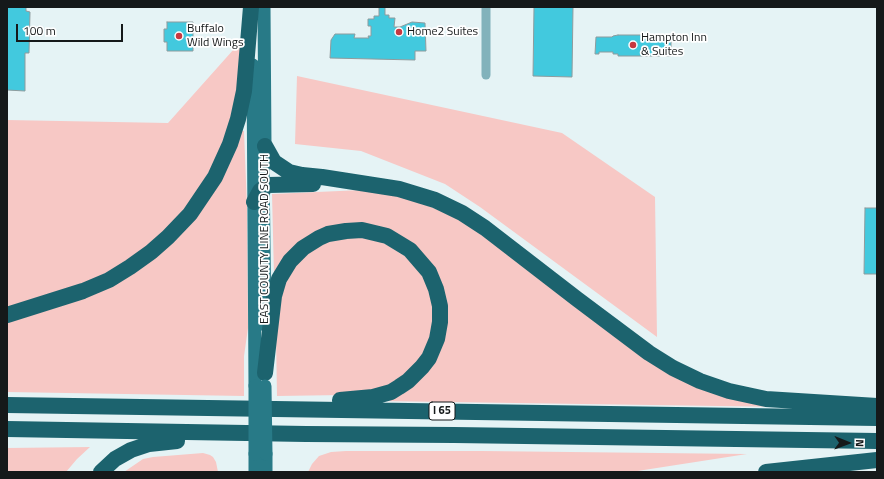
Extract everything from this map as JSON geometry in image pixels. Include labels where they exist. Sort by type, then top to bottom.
[{"type":"highway","points":[[7,315],[83,291],[109,280],[151,252],[168,238],[190,214],[215,177],[230,144],[238,119],[244,91],[252,7]]},
{"type":"highway","points":[[265,146],[274,162],[289,172],[302,176],[322,177],[399,189],[442,203],[462,213],[485,228],[650,353],[672,368],[700,381],[734,393],[766,399],[877,406]]},
{"type":"highway","points":[[254,202],[264,187],[268,185],[358,182]]},
{"type":"highway","points":[[157,407],[352,400],[373,397],[391,392],[408,381],[422,367],[433,348],[436,339],[440,322],[440,306],[436,289],[429,272],[417,256],[395,239],[362,230],[346,230],[328,234],[303,248],[290,261],[279,279],[272,306],[262,382]]},
{"type":"highway","name":"I 65","points":[[7,404],[877,418]]},
{"type":"highway","name":"I 65","points":[[7,429],[877,441]]},
{"type":"highway","points":[[101,472],[122,454],[140,446],[149,444],[306,434]]},
{"type":"highway","points":[[766,472],[877,460]]},
{"type":"main road","name":"EAST COUNTY LINE ROAD SOUTH","points":[[252,7],[254,202],[262,382]]},
{"type":"main road","name":"EAST COUNTY LINE ROAD SOUTH","points":[[264,7],[265,146],[263,164],[261,454],[266,472]]},
{"type":"main road","name":"EAST COUNTY LINE ROAD SOUTH","points":[[255,472],[261,454]]},
{"type":"street","points":[[486,7],[486,75]]},
{"type":"shaded area","points":[[242,40],[237,98],[221,151],[188,208],[145,250],[92,281],[7,308],[7,120],[168,123]]},
{"type":"shaded area","points":[[297,76],[562,133],[655,197],[657,337],[480,207],[445,184],[361,151],[295,144]]},
{"type":"shaded area","points":[[239,130],[244,131],[247,207],[248,328],[244,356],[244,396],[7,392],[7,319],[160,251]]},
{"type":"shaded area","points":[[362,190],[409,197],[465,222],[654,363],[786,407],[379,401],[436,353],[436,275],[353,224],[274,276],[272,194]]},
{"type":"shaded area","points":[[353,235],[378,240],[398,248],[426,277],[432,296],[433,334],[424,356],[409,374],[390,386],[343,395],[277,396],[276,336],[281,289],[291,268],[308,252],[326,241]]},
{"type":"shaded area","points":[[90,447],[66,472],[7,472],[7,448]]},
{"type":"shaded area","points":[[331,452],[747,454],[631,472],[308,472],[312,464],[319,456]]},
{"type":"shaded area","points":[[203,453],[213,457],[216,462],[218,472],[124,472],[143,459]]},
{"type":"building","points":[[7,7],[26,7],[26,11],[30,12],[29,53],[25,53],[25,91],[7,90]]},
{"type":"building","name":"Home2 Suites","points":[[379,7],[385,7],[385,15],[389,15],[389,18],[395,18],[394,27],[400,27],[412,22],[425,23],[426,51],[415,51],[415,60],[330,58],[331,40],[335,34],[355,34],[354,38],[369,38],[368,36],[371,36],[371,26],[368,26],[368,19],[374,19],[374,16],[379,16]]},
{"type":"building","points":[[534,7],[573,7],[572,77],[533,76]]},
{"type":"building","name":"Buffalo Wild Wings","points":[[167,22],[193,22],[193,51],[167,51],[167,42],[164,42],[164,29],[167,29]]},
{"type":"building","name":"Hampton Inn & Suites","points":[[618,35],[651,35],[651,37],[656,37],[656,39],[671,37],[671,56],[618,56],[618,54],[613,54],[613,52],[599,52],[599,54],[595,54],[596,37],[612,37]]},
{"type":"building","points":[[865,208],[877,208],[877,274],[864,274]]},
{"type":"place","name":"Home2 Suites","points":[[399,32]]},
{"type":"place","name":"Buffalo Wild Wings","points":[[179,36]]},
{"type":"place","name":"Hampton Inn & Suites","points":[[633,45]]}]
